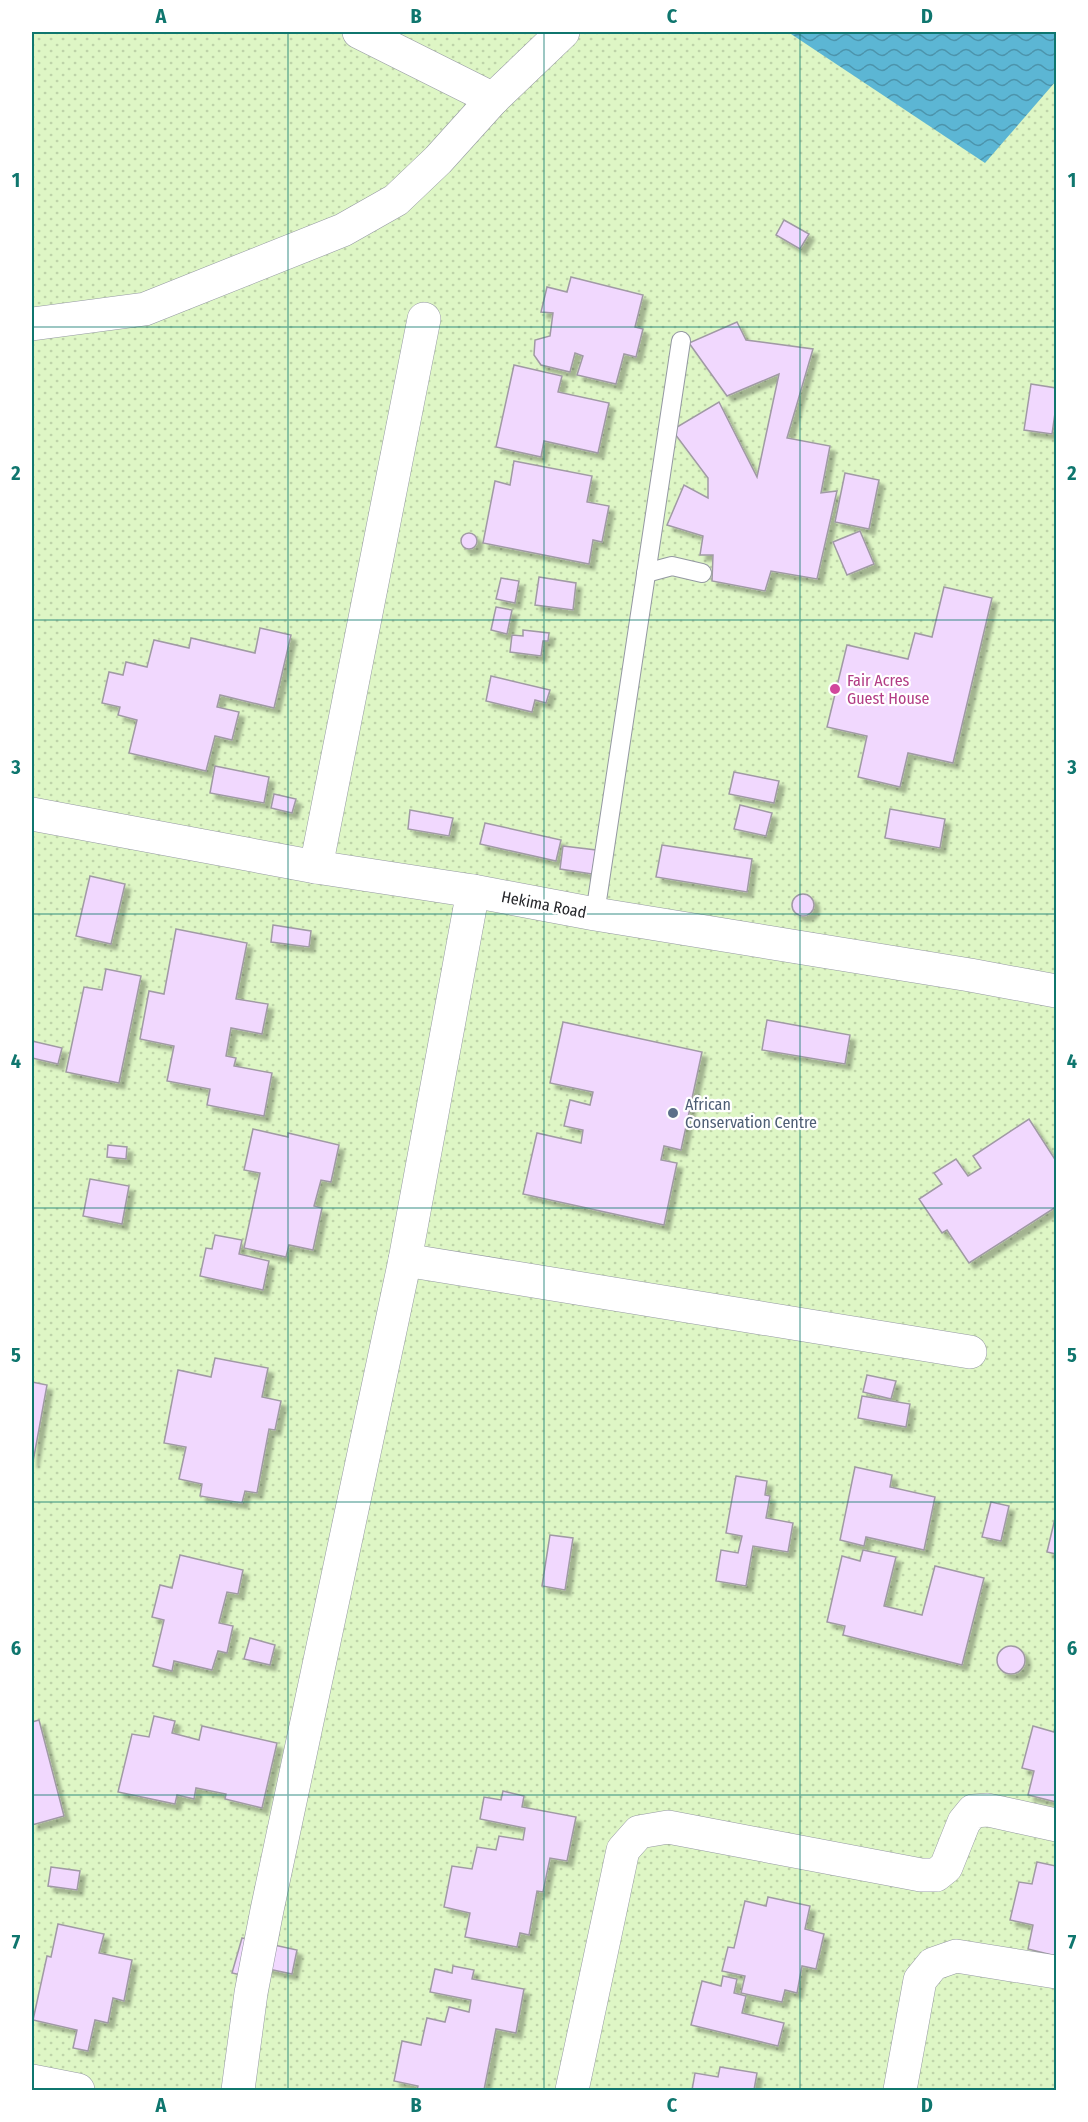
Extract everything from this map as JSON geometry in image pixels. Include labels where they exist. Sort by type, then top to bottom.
[{"type":"street","points":[[359,32],[494,99]]},
{"type":"street","points":[[32,324],[145,309],[343,230],[396,200],[563,32]]},
{"type":"street","points":[[316,867],[423,319]]},
{"type":"street","name":"Hekima Road","points":[[32,814],[316,867],[473,891],[595,914],[960,973],[1056,991]]},
{"type":"street","points":[[238,2091],[251,1994],[271,1888],[405,1260],[473,891]]},
{"type":"street","points":[[405,1260],[970,1352]]},
{"type":"street","points":[[572,2091],[623,1850],[639,1832],[668,1827],[921,1875],[936,1875],[946,1867],[964,1822],[973,1811],[988,1810],[1056,1825]]},
{"type":"street","points":[[900,2091],[920,1980],[933,1964],[957,1956],[1056,1972]]},
{"type":"street","points":[[32,2081],[78,2091]]},
{"type":"lane","points":[[595,914],[681,341]]},
{"type":"lane","points":[[646,573],[672,566],[702,573]]},
{"type":"green space","points":[[32,32],[1056,32],[1056,2090],[32,2090]]},
{"type":"water","points":[[788,32],[1056,32],[1056,81],[985,163]]},
{"type":"building","points":[[784,220],[809,234],[800,249],[776,235]]},
{"type":"building","points":[[571,277],[643,295],[635,327],[643,329],[636,357],[624,354],[616,384],[577,375],[583,356],[575,353],[570,372],[541,365],[534,355],[535,340],[550,336],[553,313],[541,312],[547,287],[567,292]]},
{"type":"building","points":[[737,322],[746,340],[813,349],[787,438],[830,446],[821,493],[837,491],[817,579],[771,571],[765,591],[712,581],[713,555],[700,555],[703,536],[667,525],[684,485],[708,498],[708,478],[672,430],[719,402],[757,477],[779,374],[727,396],[689,343]]},
{"type":"building","points":[[514,365],[562,376],[558,392],[609,403],[598,453],[544,441],[541,457],[496,447]]},
{"type":"building","points":[[1031,384],[1056,388],[1052,434],[1024,430]]},
{"type":"building","points":[[514,461],[592,476],[587,502],[609,506],[602,542],[593,540],[589,564],[483,543],[495,481],[510,485]]},
{"type":"building","points":[[845,473],[879,480],[869,529],[835,522]]},
{"type":"building","points":[[860,531],[874,564],[847,575],[833,542]]},
{"type":"building","points":[[466,533],[472,533],[477,541],[475,547],[466,549],[461,544],[461,538]]},
{"type":"building","points":[[539,577],[576,583],[573,610],[535,605]]},
{"type":"building","points":[[501,578],[519,581],[515,603],[496,599]]},
{"type":"building","points":[[944,587],[992,598],[953,763],[908,753],[900,787],[858,777],[867,736],[827,727],[847,645],[908,659],[915,633],[932,637]]},
{"type":"building","points":[[496,607],[512,610],[507,634],[491,630]]},
{"type":"building","points":[[260,628],[291,635],[274,708],[220,695],[217,707],[239,712],[232,740],[215,736],[206,771],[129,753],[137,720],[118,715],[120,707],[102,703],[109,672],[123,675],[126,662],[147,667],[154,640],[189,648],[191,638],[255,653]]},
{"type":"building","points":[[523,630],[549,633],[548,641],[543,641],[541,656],[510,652],[512,635],[523,636]]},
{"type":"building","points":[[491,676],[550,690],[546,703],[535,700],[532,712],[486,701]]},
{"type":"building","points":[[215,766],[269,777],[264,803],[210,793]]},
{"type":"building","points":[[734,772],[779,781],[774,803],[729,794]]},
{"type":"building","points":[[274,794],[296,799],[292,813],[271,808]]},
{"type":"building","points":[[740,805],[772,813],[766,836],[734,829]]},
{"type":"building","points":[[890,809],[945,819],[940,848],[885,838]]},
{"type":"building","points":[[410,810],[453,818],[449,836],[408,829]]},
{"type":"building","points":[[485,823],[561,840],[556,861],[480,844]]},
{"type":"building","points":[[662,845],[752,859],[747,892],[656,877]]},
{"type":"building","points":[[563,846],[596,850],[592,874],[560,869]]},
{"type":"building","points":[[90,876],[125,884],[111,944],[76,936]]},
{"type":"building","points":[[803,894],[811,897],[814,905],[811,913],[803,916],[795,913],[792,905],[795,897]]},
{"type":"building","points":[[273,925],[311,931],[309,947],[271,942]]},
{"type":"building","points":[[176,929],[247,943],[236,999],[268,1004],[262,1034],[231,1028],[226,1056],[236,1058],[234,1066],[272,1073],[264,1116],[207,1105],[210,1089],[167,1081],[174,1046],[140,1039],[149,991],[164,994]]},
{"type":"building","points":[[106,969],[141,976],[119,1083],[66,1072],[84,987],[102,990]]},
{"type":"building","points":[[767,1020],[850,1035],[845,1064],[762,1050]]},
{"type":"building","points":[[563,1022],[702,1052],[681,1150],[664,1146],[661,1160],[677,1163],[664,1225],[523,1194],[537,1133],[581,1143],[583,1130],[564,1126],[570,1100],[590,1105],[593,1092],[550,1083]]},
{"type":"building","points":[[32,1041],[62,1048],[58,1064],[32,1058]]},
{"type":"building","points":[[1029,1119],[1056,1161],[1056,1207],[969,1263],[947,1230],[942,1233],[919,1199],[942,1184],[934,1173],[956,1159],[968,1176],[981,1168],[973,1156]]},
{"type":"building","points":[[253,1129],[288,1137],[288,1133],[339,1145],[331,1182],[321,1180],[314,1206],[322,1208],[313,1250],[289,1245],[286,1257],[244,1248],[260,1173],[244,1170]]},
{"type":"building","points":[[108,1145],[127,1147],[126,1159],[107,1157]]},
{"type":"building","points":[[90,1179],[129,1186],[122,1224],[83,1216]]},
{"type":"building","points":[[215,1235],[242,1240],[239,1254],[269,1261],[263,1290],[200,1276],[206,1248],[212,1249]]},
{"type":"building","points":[[215,1358],[268,1368],[262,1397],[281,1401],[275,1430],[269,1429],[257,1493],[245,1491],[242,1503],[200,1496],[202,1484],[179,1479],[186,1447],[164,1443],[178,1370],[211,1377]]},
{"type":"building","points":[[867,1375],[896,1381],[891,1399],[863,1392]]},
{"type":"building","points":[[32,1382],[47,1385],[33,1462],[32,1462]]},
{"type":"building","points":[[862,1396],[910,1404],[906,1427],[858,1418]]},
{"type":"building","points":[[855,1467],[892,1475],[890,1487],[935,1497],[924,1550],[866,1537],[864,1546],[840,1540]]},
{"type":"building","points":[[736,1476],[767,1481],[765,1495],[770,1496],[766,1518],[793,1523],[788,1552],[753,1546],[746,1586],[716,1581],[721,1550],[738,1553],[742,1536],[726,1533]]},
{"type":"building","points":[[991,1502],[1009,1506],[1001,1541],[982,1537]]},
{"type":"building","points":[[1056,1514],[1056,1554],[1047,1552]]},
{"type":"building","points":[[550,1535],[573,1538],[565,1590],[542,1586]]},
{"type":"building","points":[[863,1550],[896,1557],[884,1606],[922,1615],[935,1566],[984,1578],[962,1665],[843,1635],[845,1626],[827,1622],[842,1556],[860,1561]]},
{"type":"building","points":[[180,1555],[243,1570],[238,1594],[227,1592],[219,1623],[233,1626],[227,1653],[218,1651],[212,1670],[174,1661],[172,1671],[153,1666],[164,1620],[152,1617],[160,1585],[172,1588]]},
{"type":"building","points":[[250,1638],[275,1645],[270,1665],[244,1659]]},
{"type":"building","points":[[1011,1646],[1021,1650],[1025,1660],[1021,1670],[1011,1674],[1001,1670],[997,1660],[1001,1650]]},
{"type":"building","points":[[154,1716],[175,1721],[172,1733],[199,1740],[202,1726],[277,1743],[262,1808],[225,1799],[226,1794],[196,1788],[194,1799],[177,1795],[175,1804],[118,1792],[132,1734],[149,1737]]},
{"type":"building","points":[[39,1720],[64,1816],[32,1825],[32,1722]]},
{"type":"building","points":[[1056,1722],[1056,1802],[1028,1795],[1034,1771],[1022,1768],[1033,1726],[1054,1732]]},
{"type":"building","points":[[503,1791],[524,1796],[522,1807],[576,1817],[567,1861],[550,1858],[543,1892],[537,1891],[529,1935],[520,1933],[517,1947],[465,1937],[470,1913],[444,1907],[452,1866],[472,1869],[477,1847],[496,1850],[499,1836],[523,1840],[525,1828],[480,1819],[484,1797],[501,1800]]},
{"type":"building","points":[[1037,1862],[1056,1866],[1056,1956],[1028,1949],[1033,1925],[1010,1920],[1019,1882],[1032,1884]]},
{"type":"building","points":[[51,1867],[80,1871],[77,1890],[48,1886]]},
{"type":"building","points":[[768,1897],[810,1906],[805,1929],[824,1934],[816,1969],[802,1966],[797,1993],[785,1990],[782,2002],[741,1993],[745,1976],[722,1971],[728,1947],[734,1948],[745,1901],[766,1906]]},
{"type":"building","points":[[58,1924],[104,1934],[99,1953],[132,1960],[124,2001],[113,1998],[108,2023],[95,2020],[88,2051],[73,2048],[77,2030],[33,2020],[47,1956],[51,1957]]},
{"type":"building","points":[[242,1938],[260,1942],[250,1977],[232,1973]]},
{"type":"building","points":[[265,1943],[297,1950],[292,1974],[259,1967]]},
{"type":"building","points":[[453,1966],[474,1970],[472,1979],[524,1989],[516,2033],[496,2029],[484,2090],[417,2090],[418,2086],[394,2081],[402,2041],[421,2045],[427,2018],[445,2022],[449,2007],[469,2012],[471,2000],[430,1992],[435,1969],[452,1973]]},
{"type":"building","points":[[723,1976],[737,1979],[734,1993],[746,1996],[742,2013],[784,2023],[778,2046],[691,2025],[702,1981],[721,1986]]},
{"type":"building","points":[[720,2067],[757,2073],[754,2090],[692,2090],[695,2073],[718,2077]]},
{"type":"place","name":"Fair Acres Guest House","points":[[835,689]]},
{"type":"place","name":"African Conservation Centre","points":[[673,1113]]}]
